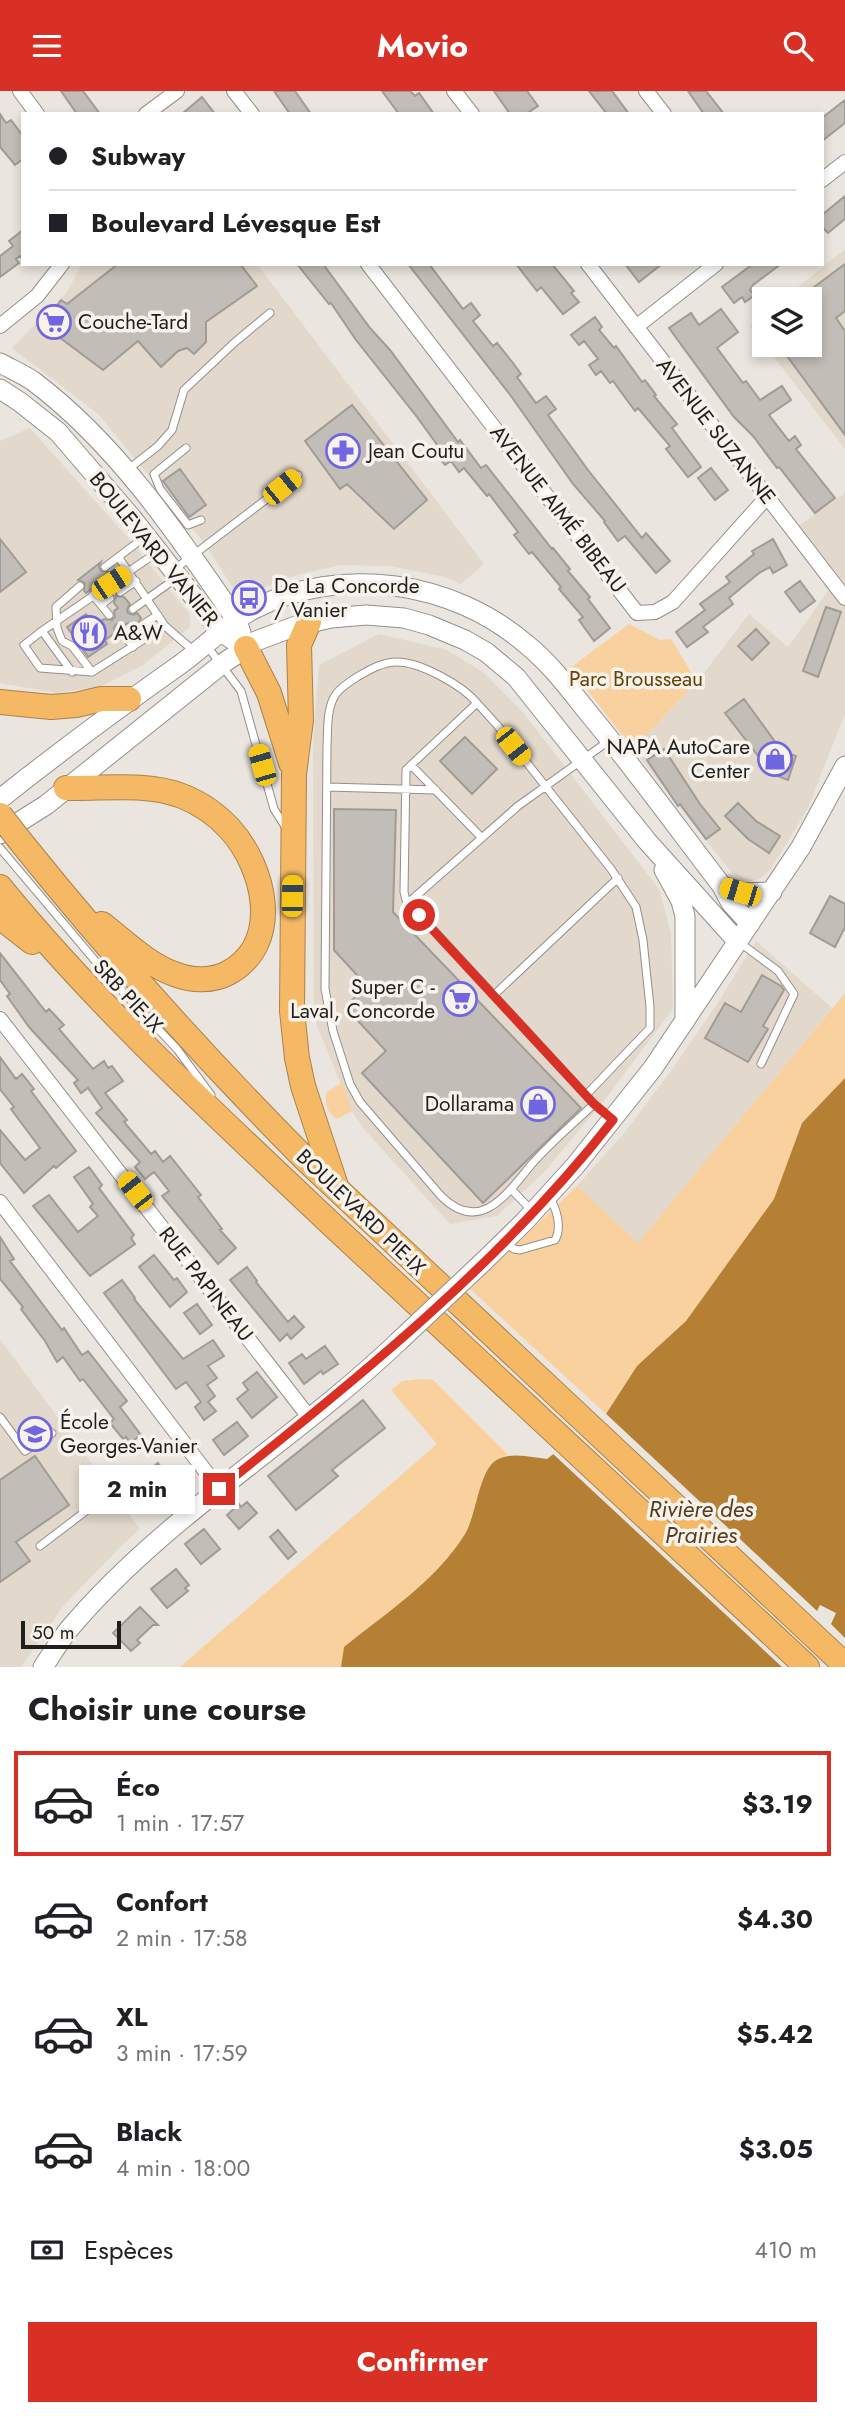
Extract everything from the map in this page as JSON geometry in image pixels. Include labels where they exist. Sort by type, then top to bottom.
[{"type":"highway","points":[[309,622],[299,645],[301,720],[294,774],[291,998],[295,1049],[307,1102],[337,1189]]},
{"type":"highway","points":[[246,647],[273,703],[294,774]]},
{"type":"highway","points":[[0,702],[51,707],[101,699],[129,699]]},
{"type":"highway","points":[[61,891],[153,963],[169,973],[190,979],[216,978],[236,968],[254,948],[262,927],[262,896],[254,868],[236,837],[211,812],[183,797],[163,791],[66,788]]},
{"type":"highway","name":"BOULEVARD PIE-IX","points":[[0,803],[7,841],[61,891],[210,1061],[337,1189],[845,1665]]},
{"type":"highway","name":"BOULEVARD PIE-IX","points":[[0,887],[87,986],[147,1048],[807,1667]]},
{"type":"highway","points":[[0,917],[87,986]]},
{"type":"street","points":[[20,91],[36,112]]},
{"type":"street","points":[[149,112],[177,91]]},
{"type":"street","points":[[234,91],[250,112]]},
{"type":"street","points":[[454,91],[470,112]]},
{"type":"street","points":[[646,91],[662,112]]},
{"type":"street","points":[[824,178],[845,162]]},
{"type":"street","points":[[0,326],[37,296],[60,266]]},
{"type":"street","name":"AVENUE AIMÉ BIBEAU","points":[[370,266],[637,613],[655,612],[673,602],[767,497]]},
{"type":"street","name":"AVENUE SUZANNE","points":[[589,266],[845,599]]},
{"type":"street","points":[[636,327],[713,266]]},
{"type":"street","name":"BOULEVARD VANIER","points":[[0,363],[31,379],[76,417],[126,471],[193,556],[229,627]]},
{"type":"street","name":"BOULEVARD VANIER","points":[[0,390],[20,401],[58,432],[176,573],[246,647]]},
{"type":"street","points":[[0,803],[129,699],[251,610],[275,599],[324,586],[380,584],[438,595],[485,614],[526,643],[556,673],[610,740],[722,886],[731,903],[750,924]]},
{"type":"street","points":[[7,841],[66,788],[246,647],[265,637],[309,622],[342,616],[379,615],[416,621],[453,634],[486,652],[516,677],[648,841],[738,941]]},
{"type":"street","points":[[43,1667],[69,1629],[127,1569],[219,1489],[398,1342],[548,1197],[613,1120],[685,1021],[811,830],[845,766]]},
{"type":"street","points":[[648,841],[684,910],[685,1021]]},
{"type":"street","points":[[722,886],[749,893],[772,892]]},
{"type":"street","name":"RUE PAPINEAU","points":[[0,1019],[309,1417]]},
{"type":"street","points":[[0,1202],[219,1489]]},
{"type":"lane","points":[[126,471],[158,446],[172,430],[184,390],[270,313]]},
{"type":"lane","points":[[187,448],[153,474],[160,489],[188,525],[201,520]]},
{"type":"lane","points":[[133,608],[147,599],[193,556],[298,475]]},
{"type":"lane","points":[[106,568],[119,558],[152,543]]},
{"type":"lane","points":[[152,543],[129,571],[24,645],[40,668],[92,672],[165,626]]},
{"type":"lane","points":[[119,558],[165,626],[222,664],[243,696],[274,809],[293,841]]},
{"type":"lane","points":[[120,591],[136,581]]},
{"type":"lane","points":[[80,586],[56,607],[57,628],[62,641],[72,646],[92,672]]},
{"type":"lane","points":[[93,595],[109,615]]},
{"type":"lane","points":[[102,605],[110,598]]},
{"type":"lane","points":[[145,623],[158,615]]},
{"type":"lane","points":[[42,631],[72,672]]},
{"type":"lane","points":[[133,647],[123,632],[134,631]]},
{"type":"lane","points":[[587,1094],[645,1034],[650,1024],[640,918],[632,898],[469,694],[411,665],[393,663],[366,672],[337,693],[331,707],[327,747],[325,989],[333,1031],[355,1094],[370,1115],[451,1205],[467,1211],[483,1210],[498,1203],[594,1104]]},
{"type":"lane","points":[[477,703],[406,770],[404,892],[408,903],[594,1104],[613,1120]]},
{"type":"lane","points":[[408,903],[518,806],[610,740]]},
{"type":"lane","points":[[411,765],[482,838]]},
{"type":"lane","points":[[327,787],[436,790]]},
{"type":"lane","name":"SRB PIE-IX","points":[[7,841],[108,976],[177,1049],[251,1148]]},
{"type":"lane","points":[[494,995],[618,878]]},
{"type":"lane","points":[[738,941],[778,971],[794,995],[761,1063]]},
{"type":"lane","points":[[512,1189],[533,1212]]},
{"type":"lane","points":[[505,1241],[514,1249],[520,1250],[558,1238],[556,1212],[548,1197]]},
{"type":"lane","points":[[0,1417],[25,1451],[52,1433]]},
{"type":"lane","points":[[40,1546],[99,1501]]},
{"type":"shaded area","points":[[845,249],[845,449],[774,357],[822,357],[822,287],[798,287]]},
{"type":"shaded area","points":[[81,266],[259,266],[484,564],[461,584],[445,577],[390,566],[340,565],[297,575],[239,597],[205,544],[98,414],[12,348],[67,292]]},
{"type":"shaded area","points":[[30,428],[129,539],[190,615],[190,627],[143,665],[101,686],[57,693],[0,683],[0,441]]},
{"type":"shaded area","points":[[845,493],[845,714],[807,810],[770,870],[761,878],[750,881],[741,879],[733,874],[633,749],[697,682],[749,614],[788,647],[838,577],[793,530]]},
{"type":"shaded area","points":[[379,634],[447,650],[483,672],[522,711],[659,889],[671,933],[673,1009],[606,1098],[546,1170],[497,1216],[450,1224],[363,1128],[352,1111],[314,1018],[313,746],[319,665]]},
{"type":"shaded area","points":[[756,941],[832,1008],[638,1244],[577,1186],[625,1132],[671,1071]]},
{"type":"shaded area","name":"École Georges-Vanier","points":[[0,1339],[140,1529],[64,1605],[21,1667],[0,1667]]},
{"type":"green space","name":"Parc Brousseau","points":[[629,624],[660,640],[671,639],[697,682],[633,749],[570,668]]},
{"type":"green space","points":[[845,993],[845,1078],[802,1123],[774,1199],[686,1321],[637,1366],[606,1414],[470,1289],[577,1186],[638,1243]]},
{"type":"green space","points":[[342,1082],[352,1111],[337,1119],[327,1108],[326,1093]]},
{"type":"green space","points":[[433,1380],[508,1455],[489,1467],[466,1532],[455,1549],[427,1580],[344,1647],[341,1667],[180,1667],[437,1444],[391,1390],[402,1381]]},
{"type":"water","name":"Rivière des Prairies","points":[[845,1078],[845,1667],[341,1667],[344,1647],[425,1581],[453,1551],[469,1526],[481,1484],[495,1461],[514,1455],[547,1459],[606,1414],[637,1366],[686,1321],[774,1199],[802,1123]]},
{"type":"pier","points":[[603,1411],[817,1611],[820,1605],[836,1613],[831,1624],[845,1638],[845,1667],[782,1667],[551,1452]]},
{"type":"building","points":[[61,91],[83,91],[99,112],[76,112]]},
{"type":"building","points":[[274,91],[295,91],[310,112],[289,112]]},
{"type":"building","points":[[382,91],[410,91],[415,96],[419,93],[433,112],[398,112]]},
{"type":"building","points":[[494,91],[527,91],[538,106],[529,112],[509,112]]},
{"type":"building","points":[[589,91],[612,91],[628,112],[605,112]]},
{"type":"building","points":[[688,91],[706,91],[722,112],[703,112]]},
{"type":"building","points":[[202,97],[213,112],[184,112]]},
{"type":"building","points":[[845,100],[845,123],[824,139],[824,116]]},
{"type":"building","points":[[0,114],[6,123],[11,120],[21,133],[21,160],[15,165],[0,147]]},
{"type":"building","points":[[845,196],[845,219],[828,233],[824,229],[824,213]]},
{"type":"building","points":[[21,232],[21,257],[16,259],[19,263],[0,277],[0,256],[13,246],[9,241]]},
{"type":"building","points":[[845,264],[845,311],[836,318],[845,331],[845,435],[788,357],[822,357],[822,287],[814,287]]},
{"type":"building","points":[[115,266],[242,266],[257,286],[206,322],[206,342],[194,354],[187,348],[178,351],[161,367],[138,341],[103,370],[43,325],[61,300],[67,304]]},
{"type":"building","points":[[299,266],[324,266],[458,442],[460,440],[481,468],[486,465],[570,569],[568,571],[590,597],[588,599],[610,628],[594,641],[579,620],[583,617],[532,552],[529,554],[514,535],[518,532],[489,494],[487,496],[464,468],[459,472],[451,461],[445,465],[438,456],[443,453],[356,340],[331,303],[329,304]]},
{"type":"building","points":[[410,266],[431,266],[463,309],[471,303],[480,315],[473,321],[493,346],[497,343],[513,363],[521,374],[517,377],[536,403],[546,396],[556,409],[548,415],[588,470],[642,538],[646,533],[670,561],[656,573],[625,536],[618,541],[605,521],[573,484],[511,396]]},
{"type":"building","points":[[518,266],[554,266],[574,291],[571,293],[579,302],[563,314],[541,287],[537,291]]},
{"type":"building","points":[[627,266],[659,266],[639,282]]},
{"type":"building","points":[[750,266],[778,266],[753,285],[750,290],[752,297],[745,302],[742,297],[734,303],[722,287]]},
{"type":"building","points":[[721,309],[738,332],[717,348],[743,383],[746,381],[760,400],[782,386],[791,400],[769,415],[789,441],[795,436],[801,445],[796,449],[835,498],[815,513],[753,436],[734,417],[669,328],[691,313],[699,325]]},
{"type":"building","points":[[595,317],[602,327],[599,330],[614,348],[616,346],[642,382],[645,380],[656,395],[654,396],[677,424],[672,428],[701,467],[688,477],[666,449],[670,446],[638,408],[635,411],[613,381],[610,383],[601,371],[596,375],[589,365],[598,359],[584,341],[579,345],[571,335]]},
{"type":"building","points":[[352,405],[427,500],[394,529],[347,484],[340,489],[305,441]]},
{"type":"building","points":[[711,468],[728,490],[715,500],[698,478]]},
{"type":"building","points":[[180,469],[206,505],[189,517],[163,481]]},
{"type":"building","points":[[0,539],[26,572],[0,592]]},
{"type":"building","points":[[773,539],[787,565],[773,573],[770,567],[759,573],[729,598],[733,604],[703,627],[708,632],[687,647],[676,632],[705,610],[700,604],[730,582],[726,577],[754,554],[752,551]]},
{"type":"building","points":[[101,562],[101,571],[111,574],[86,593],[85,583],[78,580]]},
{"type":"building","points":[[800,581],[815,601],[800,612],[785,592]]},
{"type":"building","points":[[116,596],[124,597],[130,604],[128,613],[137,613],[141,618],[140,627],[149,629],[137,636],[128,623],[117,624],[114,627],[115,633],[105,640],[107,644],[88,657],[67,627],[86,614],[95,626],[104,619],[112,620],[115,617],[114,611],[118,608],[114,603]]},
{"type":"building","points":[[826,607],[841,612],[818,677],[803,671]]},
{"type":"building","points":[[756,629],[769,643],[752,660],[738,646]]},
{"type":"building","points":[[744,699],[781,750],[796,756],[788,780],[772,774],[725,713]]},
{"type":"building","points":[[465,737],[497,769],[472,794],[440,761]]},
{"type":"building","points":[[664,749],[720,829],[706,839],[680,804],[678,806],[647,760]]},
{"type":"building","points":[[738,803],[756,821],[780,836],[769,853],[748,839],[725,816]]},
{"type":"building","points":[[334,809],[396,810],[393,912],[581,1108],[483,1203],[362,1073],[386,1051],[345,1007],[367,986],[334,950]]},
{"type":"building","points":[[830,896],[845,904],[845,927],[835,947],[810,933]]},
{"type":"building","points":[[0,953],[46,1012],[49,1009],[64,1025],[59,1029],[93,1069],[104,1061],[108,1068],[112,1066],[123,1081],[105,1093],[127,1120],[124,1122],[151,1154],[155,1151],[163,1162],[170,1156],[201,1195],[198,1197],[222,1229],[220,1230],[236,1248],[218,1264],[162,1196],[169,1191],[154,1172],[145,1179],[135,1167],[140,1162],[96,1113],[102,1108],[88,1088],[81,1093],[74,1083],[78,1080],[29,1027],[7,996],[10,994],[0,980]]},
{"type":"building","points":[[762,975],[784,990],[763,1026],[768,1029],[748,1062],[705,1038],[725,1003],[741,1012]]},
{"type":"building","points":[[0,1057],[16,1079],[22,1074],[34,1089],[31,1091],[76,1151],[56,1168],[54,1166],[24,1193],[0,1163],[0,1130],[25,1160],[40,1148],[11,1109],[14,1107],[0,1089]]},
{"type":"building","points":[[89,1167],[102,1185],[99,1188],[134,1235],[131,1238],[135,1244],[90,1276],[33,1206],[49,1195],[78,1232],[98,1216],[74,1177]]},
{"type":"building","points":[[0,1237],[14,1259],[10,1261],[62,1330],[64,1328],[82,1355],[88,1351],[127,1401],[120,1407],[141,1435],[130,1443],[126,1437],[123,1439],[110,1423],[114,1419],[83,1379],[80,1381],[63,1357],[57,1362],[21,1309],[23,1307],[0,1279]]},
{"type":"building","points":[[154,1255],[187,1292],[170,1307],[139,1267]]},
{"type":"building","points":[[247,1267],[288,1322],[294,1316],[304,1327],[291,1339],[287,1334],[280,1341],[230,1280]]},
{"type":"building","points":[[122,1280],[134,1299],[183,1359],[213,1340],[224,1356],[208,1366],[217,1378],[207,1385],[215,1396],[208,1402],[216,1411],[204,1420],[195,1407],[201,1402],[186,1382],[176,1389],[104,1293]]},
{"type":"building","points":[[197,1304],[212,1325],[200,1334],[184,1313]]},
{"type":"building","points":[[325,1346],[338,1364],[323,1374],[321,1371],[304,1384],[289,1363],[302,1354],[306,1359]]},
{"type":"building","points":[[257,1372],[277,1397],[252,1418],[237,1399],[248,1390],[243,1383]]},
{"type":"building","points":[[363,1400],[385,1428],[332,1470],[338,1476],[296,1510],[268,1476]]},
{"type":"building","points":[[237,1422],[248,1436],[224,1455],[213,1440]]},
{"type":"building","points":[[35,1456],[69,1505],[16,1542],[30,1561],[0,1582],[0,1480]]},
{"type":"building","points":[[158,1463],[176,1486],[164,1495],[157,1485],[142,1496],[132,1483]]},
{"type":"building","points":[[247,1502],[257,1513],[239,1529],[227,1515],[239,1504],[241,1507]]},
{"type":"building","points":[[204,1529],[220,1549],[201,1564],[185,1544]]},
{"type":"building","points":[[278,1530],[296,1552],[288,1559],[270,1537]]},
{"type":"building","points":[[176,1569],[189,1585],[185,1588],[188,1591],[167,1608],[151,1589]]},
{"type":"building","points":[[140,1607],[158,1625],[153,1625],[137,1640],[140,1643],[131,1651],[113,1633]]},
{"type":"place","name":"Couche-Tard","points":[[54,322]]},
{"type":"place","name":"Jean Coutu","points":[[343,451]]},
{"type":"place","name":"De La Concorde / Vanier","points":[[249,598]]},
{"type":"place","name":"A&W","points":[[89,633]]},
{"type":"place","name":"NAPA AutoCare Center","points":[[775,759]]},
{"type":"place","name":"Super C - Laval, Concorde","points":[[460,999]]},
{"type":"place","name":"Dollarama","points":[[538,1104]]},
{"type":"place","name":"École Georges-Vanier","points":[[35,1434]]},
{"type":"route","points":[[219,1489],[396,1345],[524,1222],[613,1120],[594,1104],[419,915]]}]
